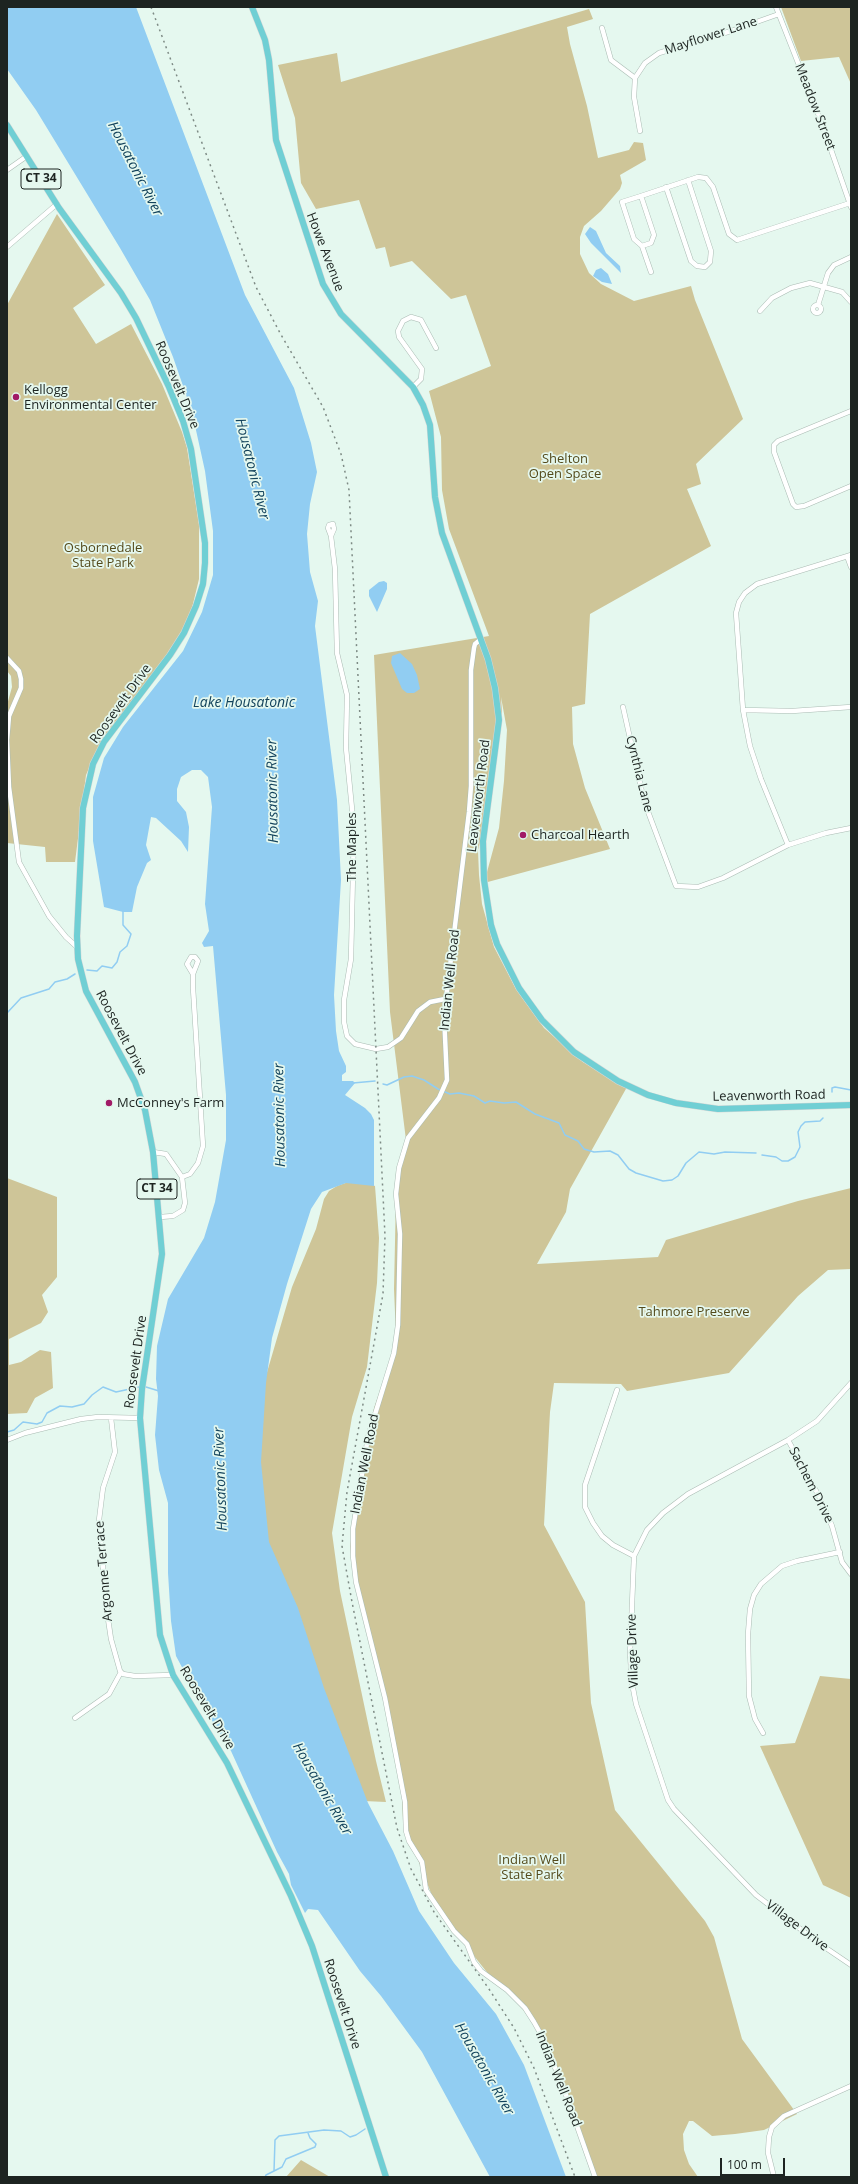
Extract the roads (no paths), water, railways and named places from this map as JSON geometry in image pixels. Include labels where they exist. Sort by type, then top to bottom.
[{"type":"main road","name":"Howe Avenue","points":[[252,7],[265,40],[268,55],[276,140],[323,284],[341,314],[413,387],[423,405],[430,425],[435,497],[446,545]]},
{"type":"main road","name":"Roosevelt Drive","points":[[7,125],[57,204],[121,293],[136,318],[183,421],[191,449],[196,481],[205,563],[203,584],[196,606],[184,632],[170,655],[104,742],[93,764],[83,808],[77,947],[80,970],[86,991],[135,1082],[148,1122],[153,1152],[160,1217],[162,1254],[143,1382],[140,1418],[158,1619],[164,1651],[173,1675],[227,1764],[291,1896],[312,1946],[386,2177]]},
{"type":"main road","name":"Leavenworth Road","points":[[446,545],[481,640],[496,688],[499,720],[483,841],[485,894],[497,944],[519,988],[542,1020],[574,1052],[618,1082],[676,1103],[702,1108],[735,1110],[851,1105]]},
{"type":"street","name":"Meadow Street","points":[[776,7],[821,121],[850,205]]},
{"type":"street","name":"Mayflower Lane","points":[[635,78],[645,63],[659,53],[731,31],[779,14]]},
{"type":"street","points":[[602,28],[611,60],[635,78],[634,97],[640,131]]},
{"type":"street","points":[[7,170],[26,156]]},
{"type":"street","points":[[651,272],[642,246],[634,239],[622,202],[666,187],[702,177],[710,182],[729,234],[737,240],[850,205]]},
{"type":"street","points":[[666,187],[691,261],[697,266],[705,267],[710,262],[711,251],[688,180]]},
{"type":"street","points":[[642,196],[654,235],[651,243],[642,246]]},
{"type":"street","points":[[7,247],[57,204]]},
{"type":"street","points":[[818,305],[824,286],[834,265],[851,256]]},
{"type":"street","points":[[760,311],[772,298],[792,288],[810,283],[842,292],[851,302]]},
{"type":"street","points":[[413,387],[421,379],[422,369],[399,337],[398,331],[403,321],[411,317],[421,320],[436,348]]},
{"type":"street","points":[[851,411],[778,441],[774,446],[774,452],[793,504],[796,507],[804,506],[851,486]]},
{"type":"street","name":"The Maples","points":[[331,536],[335,569],[337,653],[347,694],[346,748],[354,829],[351,959],[344,1007],[344,1022],[347,1036],[355,1044],[376,1049],[388,1047],[401,1038],[418,1011],[430,1002],[445,999]]},
{"type":"street","points":[[851,567],[849,556],[757,584],[745,594],[739,602],[735,621],[743,710],[750,746],[760,779],[788,845],[851,828]]},
{"type":"street","name":"Indian Well Road","points":[[481,640],[475,644],[471,670],[471,786],[469,812],[445,999],[444,1034],[448,1075],[444,1089],[408,1138],[399,1168],[396,1194],[400,1239],[398,1325],[394,1353],[375,1412],[367,1444],[353,1529],[354,1570],[386,1698],[406,1802],[406,1831],[409,1841],[423,1866],[426,1890],[450,1925],[467,1944],[474,1962],[481,1971],[507,1990],[525,2008],[534,2022],[543,2038],[565,2092],[595,2177]]},
{"type":"street","points":[[7,658],[19,670],[21,679],[21,688],[9,716],[7,740],[9,787],[19,862],[49,916],[66,937],[77,947]]},
{"type":"street","name":"Cynthia Lane","points":[[624,707],[644,801],[676,886],[698,887],[723,878],[788,845]]},
{"type":"street","points":[[743,710],[792,711],[851,707]]},
{"type":"street","points":[[182,1177],[190,1174],[198,1163],[204,1146],[193,974]]},
{"type":"street","points":[[153,1152],[166,1154],[182,1177],[185,1203],[183,1210],[173,1216],[160,1217]]},
{"type":"street","name":"Village Drive","points":[[851,1383],[817,1422],[788,1440],[675,1503],[647,1530],[634,1556],[630,1654],[632,1683],[636,1704],[668,1800],[674,1809],[756,1895],[820,1944],[851,1965]]},
{"type":"street","points":[[617,1390],[585,1485],[586,1507],[593,1523],[602,1536],[634,1556]]},
{"type":"street","name":"Argonne Terrace","points":[[110,1418],[115,1452],[103,1488],[99,1530],[109,1629],[121,1672]]},
{"type":"street","points":[[7,1440],[25,1433],[81,1419],[140,1418]]},
{"type":"street","name":"Sachem Drive","points":[[788,1440],[820,1498],[832,1526],[842,1562],[851,1574]]},
{"type":"street","points":[[763,1733],[755,1719],[749,1696],[748,1634],[750,1610],[754,1595],[760,1584],[782,1566],[797,1560],[840,1552]]},
{"type":"street","points":[[75,1718],[109,1694],[121,1672],[135,1676],[173,1675]]},
{"type":"street","points":[[774,2177],[768,2153],[769,2137],[772,2127],[784,2116],[851,2086]]},
{"type":"water","name":"Lake Housatonic","points":[[7,7],[136,7],[245,295],[294,388],[311,443],[317,472],[310,504],[307,534],[310,572],[318,601],[315,626],[337,800],[341,880],[334,995],[336,1031],[339,1051],[346,1066],[346,1072],[342,1075],[342,1081],[353,1081],[355,1083],[345,1095],[365,1108],[374,1120],[374,1186],[346,1183],[322,1192],[311,1209],[287,1284],[272,1338],[266,1383],[261,1462],[269,1542],[298,1608],[324,1688],[368,1803],[393,1851],[419,1911],[454,1963],[496,2014],[524,2065],[566,2177],[490,2177],[422,2052],[381,1996],[360,1971],[318,1910],[308,1909],[305,1913],[291,1885],[289,1874],[277,1852],[231,1751],[201,1703],[176,1656],[171,1621],[168,1573],[168,1503],[159,1470],[155,1435],[158,1396],[156,1379],[157,1346],[168,1299],[204,1238],[215,1202],[226,1140],[226,1095],[213,946],[204,947],[202,943],[209,931],[205,904],[212,807],[208,777],[201,770],[192,770],[181,777],[177,789],[177,801],[186,812],[189,827],[188,852],[181,841],[156,818],[151,817],[146,845],[151,860],[147,863],[137,887],[132,912],[123,912],[104,907],[93,841],[93,797],[104,758],[123,727],[183,651],[202,612],[213,575],[213,531],[205,471],[192,412],[173,357],[150,300],[36,110],[7,69]]},
{"type":"water","points":[[590,227],[596,231],[606,253],[620,266],[621,273],[591,243],[585,234]]},
{"type":"water","points":[[601,268],[608,274],[612,284],[602,282],[593,276],[596,270]]},
{"type":"water","points":[[384,581],[387,583],[387,589],[377,612],[369,596],[369,590],[379,582]]},
{"type":"water","points":[[400,653],[412,664],[417,675],[420,689],[414,693],[407,693],[402,689],[391,663],[392,656]]},
{"type":"waterway","points":[[87,970],[97,971],[102,966],[112,968],[117,962],[120,952],[127,946],[131,934],[123,925],[123,911]]},
{"type":"waterway","points":[[7,1013],[21,998],[49,989],[55,982],[67,979],[75,974]]},
{"type":"waterway","points":[[383,1084],[387,1085],[404,1077],[412,1076],[424,1080],[438,1089],[450,1094],[459,1093],[474,1096],[485,1103],[490,1101],[504,1103],[516,1102],[535,1114],[559,1123],[565,1135],[578,1141],[584,1149],[594,1152],[610,1151],[618,1155],[629,1169],[636,1173],[663,1181],[672,1180],[678,1176],[686,1163],[699,1152],[714,1154],[725,1152],[756,1153]]},
{"type":"waterway","points":[[353,1083],[375,1081]]},
{"type":"waterway","points":[[832,1092],[832,1088],[835,1087],[851,1090]]},
{"type":"waterway","points":[[762,1155],[776,1157],[782,1161],[788,1161],[795,1157],[800,1147],[798,1132],[801,1126],[805,1122],[820,1121],[823,1118]]},
{"type":"waterway","points":[[7,1432],[14,1430],[23,1422],[37,1424],[42,1422],[47,1413],[60,1406],[72,1407],[84,1404],[92,1395],[103,1387],[116,1392],[139,1387]]},
{"type":"waterway","points":[[146,1387],[159,1391]]},
{"type":"waterway","points":[[265,2177],[274,2171],[275,2140],[279,2136],[324,2130],[341,2131],[350,2137],[365,2129]]},
{"type":"waterway","points":[[274,2171],[282,2167],[286,2159],[315,2147],[316,2144],[310,2138],[308,2133]]},
{"type":"railway","points":[[151,7],[256,287],[280,333],[323,407],[341,454],[349,490],[385,1236],[383,1294],[347,1492],[342,1546],[352,1602],[397,1828],[411,1869],[434,1912],[489,1989],[514,2028],[534,2068],[575,2177]]},
{"type":"place","name":"Kellogg Environmental Center","points":[[16,397]]},
{"type":"place","name":"Charcoal Hearth","points":[[523,835]]},
{"type":"place","name":"McConney's Farm","points":[[109,1103]]},
{"type":"water label","name":"Housatonic River","points":[[135,169]]},
{"type":"water label","name":"Housatonic River","points":[[252,469]]},
{"type":"water label","name":"Housatonic River","points":[[273,791]]},
{"type":"water label","name":"Housatonic River","points":[[280,1115]]},
{"type":"water label","name":"Housatonic River","points":[[221,1479]]},
{"type":"water label","name":"Housatonic River","points":[[322,1789]]},
{"type":"water label","name":"Housatonic River","points":[[484,2069]]},
{"type":"park label","name":"Shelton Open Space","points":[[565,466]]},
{"type":"park label","name":"Osbornedale State Park","points":[[103,556]]},
{"type":"park label","name":"Tahmore Preserve","points":[[694,1312]]},
{"type":"park label","name":"Indian Well State Park","points":[[532,1868]]}]
